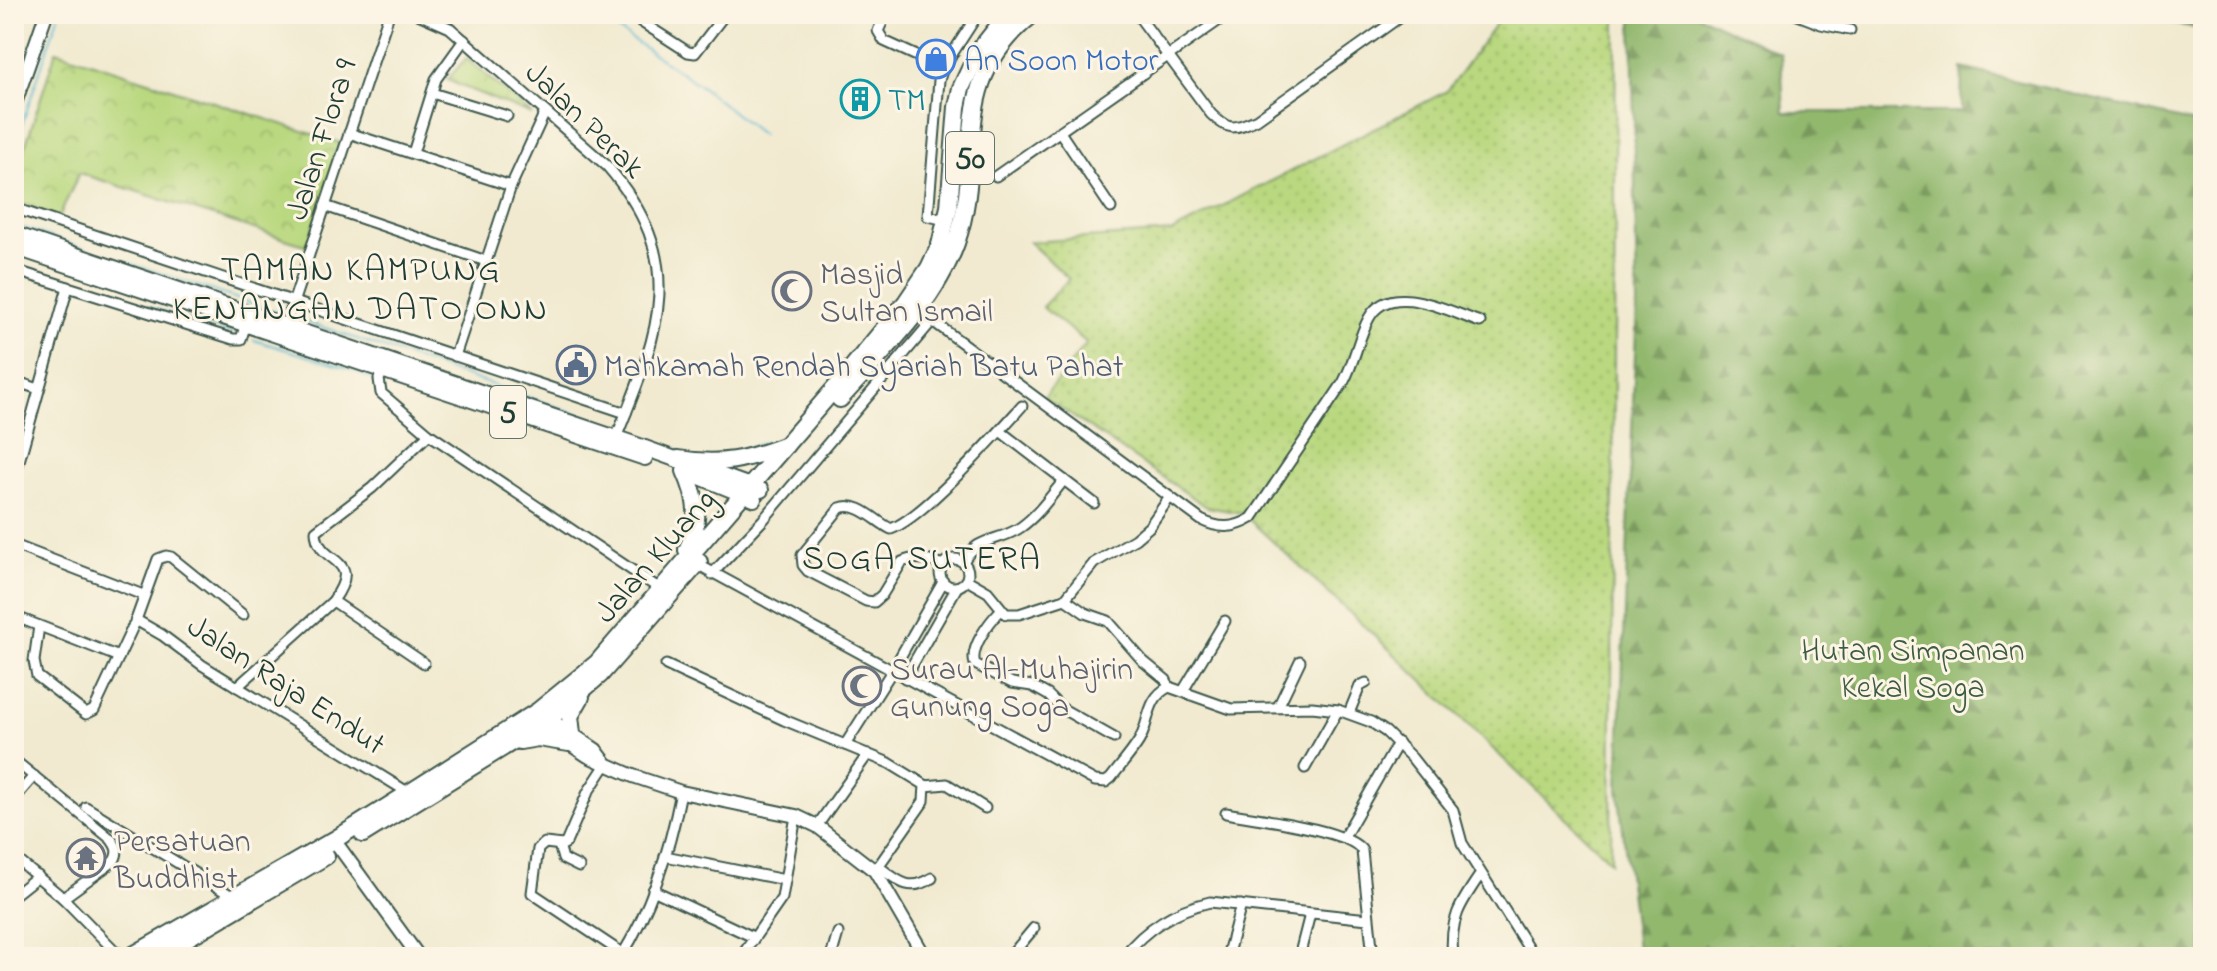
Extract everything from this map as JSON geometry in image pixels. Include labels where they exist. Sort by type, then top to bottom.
[{"type":"highway","name":"Jalan Kluang","points":[[155,957],[336,844],[507,745],[597,663],[675,572],[753,492],[912,306],[946,220],[961,88],[978,52],[1007,14]]},
{"type":"highway","name":"Jalan Kluang","points":[[130,957],[232,896],[336,844],[409,793],[539,718],[600,675],[697,564],[787,444],[945,270],[960,230],[975,108],[983,74],[1011,32],[1033,14]]},
{"type":"highway","points":[[675,572],[691,542],[698,517],[692,487],[682,465],[749,458],[787,444]]},
{"type":"highway","points":[[507,745],[538,738],[570,739],[572,710],[600,675]]},
{"type":"main road","name":"5","points":[[14,234],[283,331],[616,438],[753,492]]},
{"type":"main road","name":"5","points":[[14,247],[246,324],[283,331],[382,371],[682,465]]},
{"type":"street","points":[[14,106],[46,14]]},
{"type":"street","name":"Jalan Flora 9","points":[[283,331],[389,14]]},
{"type":"street","name":"Jalan Perak","points":[[418,14],[450,28],[607,166],[627,189],[643,216],[658,257],[660,289],[654,331],[616,438]]},
{"type":"street","points":[[634,15],[688,52],[695,53],[725,14]]},
{"type":"street","points":[[946,220],[928,216],[939,80],[943,68],[978,14]]},
{"type":"street","points":[[1137,14],[1211,114],[1223,126],[1237,128],[1257,119],[1404,14]]},
{"type":"street","points":[[996,176],[1228,14]]},
{"type":"street","points":[[1795,14],[1850,30]]},
{"type":"street","points":[[883,15],[878,31],[884,41],[943,68]]},
{"type":"street","points":[[413,153],[432,93],[448,60],[464,40]]},
{"type":"street","points":[[432,93],[507,116]]},
{"type":"street","points":[[455,356],[511,186],[545,112]]},
{"type":"street","points":[[1060,132],[1111,208]]},
{"type":"street","points":[[349,133],[511,186]]},
{"type":"street","points":[[325,206],[486,261]]},
{"type":"street","points":[[14,208],[626,413]]},
{"type":"street","points":[[14,270],[233,339],[241,339],[246,324]]},
{"type":"street","points":[[14,479],[16,462],[68,287]]},
{"type":"street","points":[[912,306],[1170,497],[1214,526],[1241,524],[1252,518],[1343,383],[1352,367],[1368,319],[1385,303],[1415,299],[1480,322]]},
{"type":"street","points":[[712,574],[763,520],[932,321]]},
{"type":"street","points":[[382,371],[381,393],[429,434],[660,589]]},
{"type":"street","points":[[14,381],[39,389]]},
{"type":"street","points":[[943,565],[925,558],[902,562],[882,595],[874,602],[866,601],[808,571],[803,565],[802,555],[840,508],[848,505],[856,506],[891,529],[901,525],[933,497],[1022,406]]},
{"type":"street","points":[[1000,431],[1094,503]]},
{"type":"street","points":[[237,687],[333,601],[345,585],[347,577],[343,568],[318,543],[316,531],[372,488],[429,434]]},
{"type":"street","points":[[963,562],[978,543],[1008,534],[1025,524],[1064,480]]},
{"type":"street","points":[[967,580],[988,592],[1006,614],[1019,614],[1065,599],[1094,563],[1149,527],[1170,497]]},
{"type":"street","points":[[14,545],[143,595]]},
{"type":"street","name":"Jalan Raja Endut","points":[[39,626],[34,661],[37,676],[86,714],[94,710],[119,657],[158,559],[171,557],[243,615]]},
{"type":"street","points":[[845,745],[943,582],[943,565],[950,560],[963,562]]},
{"type":"street","points":[[905,678],[957,587],[967,580],[968,572],[963,562]]},
{"type":"street","points":[[697,564],[1095,781],[1106,782],[1140,739],[1146,716],[1156,697],[1169,687]]},
{"type":"street","points":[[943,582],[957,587]]},
{"type":"street","points":[[1065,599],[1085,613],[1108,621],[1143,661],[1166,680],[1169,687]]},
{"type":"street","points":[[333,601],[424,663]]},
{"type":"street","points":[[1001,610],[992,619],[974,653],[975,664],[1012,683],[1032,686],[1048,695],[1061,708],[1114,738]]},
{"type":"street","points":[[14,616],[119,657]]},
{"type":"street","name":"Jalan Raja Endut","points":[[136,620],[202,665],[409,793]]},
{"type":"street","points":[[1183,691],[1225,621]]},
{"type":"street","points":[[1278,707],[1300,661]]},
{"type":"street","points":[[666,665],[902,769],[925,786],[947,784],[985,808]]},
{"type":"street","points":[[1349,713],[1360,686],[1366,683]]},
{"type":"street","points":[[1169,687],[1231,709],[1278,707],[1338,710],[1379,727],[1398,743],[1453,810],[1460,837],[1480,875],[1534,957]]},
{"type":"street","points":[[1305,768],[1338,710]]},
{"type":"street","points":[[539,718],[570,739],[596,750],[606,763],[681,792],[796,816],[817,826],[877,869],[907,885],[917,886],[932,878]]},
{"type":"street","points":[[1344,837],[1398,743]]},
{"type":"street","points":[[817,826],[868,754]]},
{"type":"street","points":[[14,760],[116,846],[114,861],[63,898]]},
{"type":"street","points":[[606,763],[588,792],[568,840],[559,845],[545,843],[538,849],[532,884],[535,895],[624,956],[640,925],[665,856],[681,792]]},
{"type":"street","points":[[14,799],[34,776]]},
{"type":"street","points":[[877,869],[924,801],[925,786]]},
{"type":"street","points":[[86,807],[232,896]]},
{"type":"street","points":[[1226,813],[1344,837],[1359,844],[1373,957]]},
{"type":"street","points":[[743,956],[782,898],[796,816]]},
{"type":"street","points":[[336,844],[419,957]]},
{"type":"street","points":[[559,845],[563,859],[579,867]]},
{"type":"street","points":[[665,856],[785,880]]},
{"type":"street","points":[[14,857],[63,898],[107,945],[122,956],[130,957]]},
{"type":"street","points":[[877,869],[925,957]]},
{"type":"street","points":[[1453,957],[1453,920],[1464,897],[1480,875]]},
{"type":"street","points":[[14,895],[38,876]]},
{"type":"street","points":[[653,890],[753,937]]},
{"type":"street","points":[[1123,957],[1152,927],[1188,907],[1210,902],[1368,919]]},
{"type":"street","points":[[1227,957],[1241,905]]},
{"type":"street","points":[[1299,957],[1310,914]]},
{"type":"street","points":[[1010,957],[1034,928]]},
{"type":"street","points":[[831,957],[838,933]]},
{"type":"street","points":[[107,945],[108,957]]},
{"type":"green space","points":[[1503,14],[1616,14],[1611,862],[1242,513],[1207,507],[1044,397],[1087,343],[1042,307],[1069,279],[1029,242],[1172,232],[1447,91]]},
{"type":"green space","name":"Hutan Simpanan Kekal Soga","points":[[1632,14],[1696,14],[1781,54],[1784,112],[1961,112],[1962,68],[2203,125],[2203,957],[1638,957],[1618,789],[1637,303]]},
{"type":"green space","points":[[2135,14],[2203,14],[2203,30]]},
{"type":"green space","points":[[56,51],[340,143],[307,246],[79,173],[59,218],[14,201],[14,181]]},
{"type":"green space","points":[[466,58],[532,115],[447,80]]},
{"type":"waterway","points":[[14,148],[59,14]]},
{"type":"waterway","points":[[595,14],[698,84],[762,135]]},
{"type":"waterway","points":[[14,225],[280,313]]},
{"type":"waterway","points":[[14,264],[232,333]]},
{"type":"waterway","points":[[301,320],[613,426]]},
{"type":"waterway","points":[[254,340],[354,370],[373,380]]},
{"type":"waterway","points":[[629,431],[680,451]]},
{"type":"waterway","points":[[741,451],[765,442]]},
{"type":"place","name":"An Soon Motor","points":[[936,59]]},
{"type":"place","name":"TM","points":[[860,99]]},
{"type":"place","name":"Masjid Sultan Ismail","points":[[792,291]]},
{"type":"place","name":"Mahkamah Rendah Syariah Batu Pahat","points":[[576,365]]},
{"type":"place","name":"Surau Al-Muhajirin Gunung Soga","points":[[862,686]]},
{"type":"place","name":"Persatuan Buddhist","points":[[86,858]]},
{"type":"district","name":"TAMAN KAMPUNG KENANGAN DATO ONN","points":[[361,288]]},
{"type":"district","name":"SOGA SUTERA","points":[[922,557]]}]
